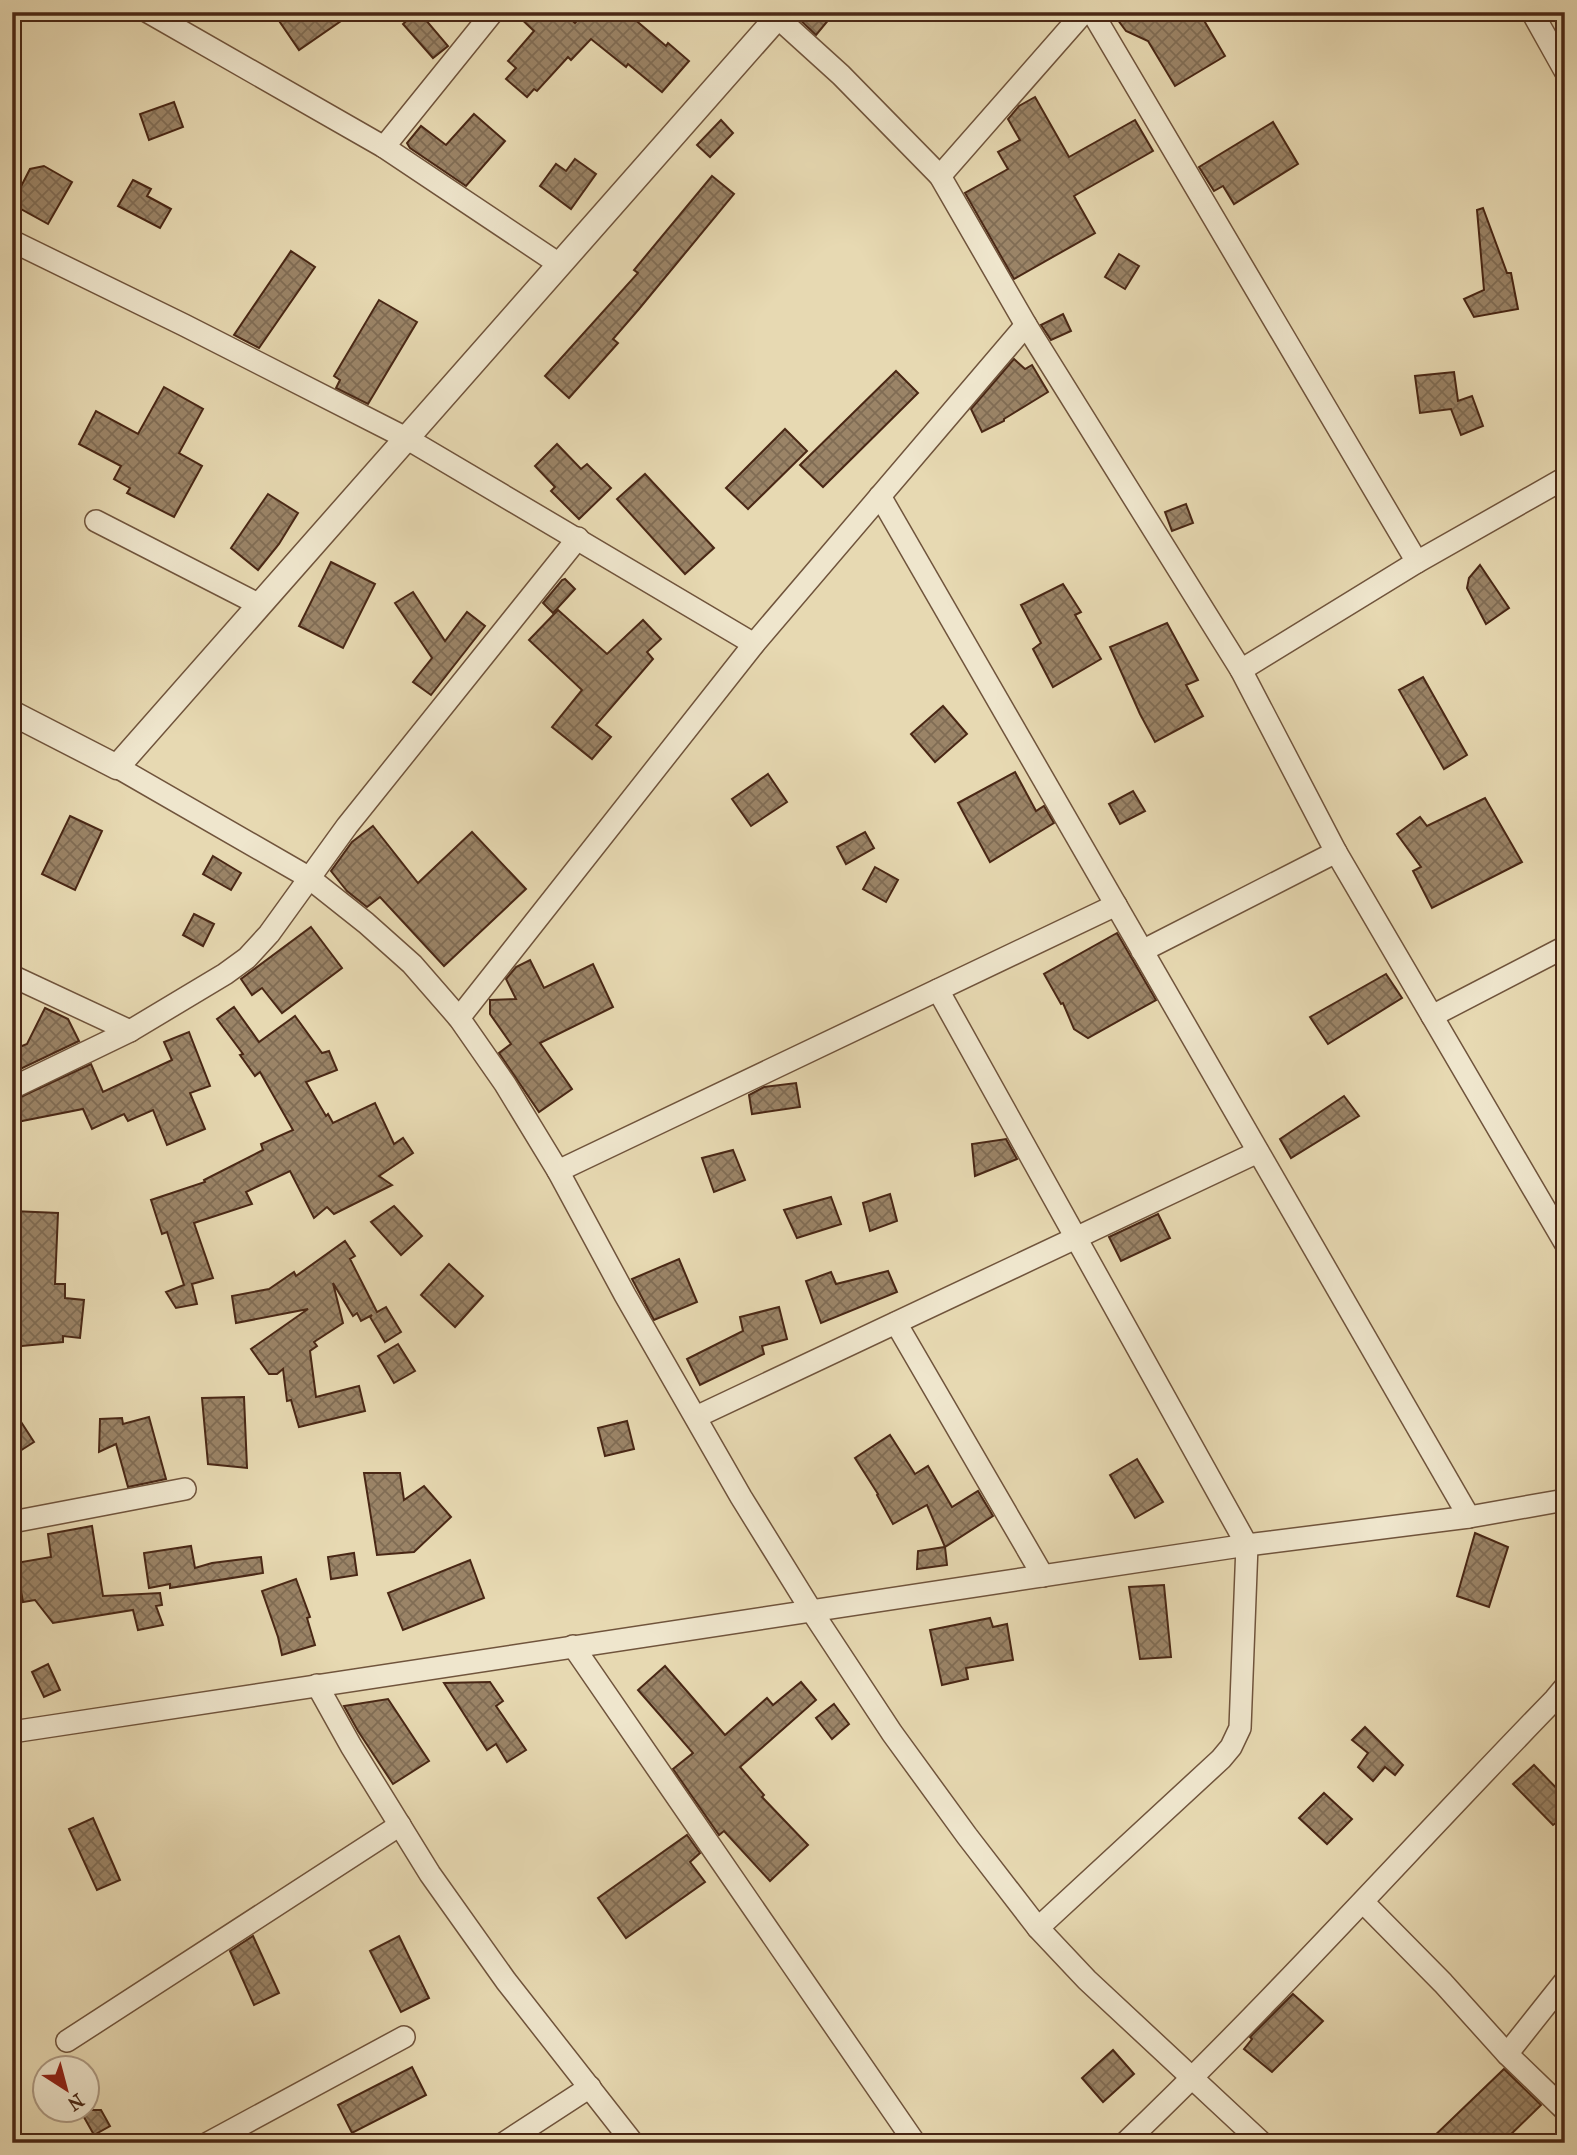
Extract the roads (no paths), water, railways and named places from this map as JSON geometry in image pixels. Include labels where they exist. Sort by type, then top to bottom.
[{"type":"street","points":[[148,12],[185,20],[384,147],[559,264]]},
{"type":"street","points":[[384,147],[493,12]]},
{"type":"street","points":[[940,176],[1084,12]]},
{"type":"street","points":[[1092,12],[1417,562]]},
{"type":"street","points":[[1532,12],[1565,71]]},
{"type":"street","points":[[117,766],[779,15],[940,176],[1026,325],[1241,670],[1336,852],[1432,1016],[1556,1208],[1565,1243]]},
{"type":"street","points":[[12,241],[406,438],[754,644]]},
{"type":"street","points":[[459,1018],[754,644],[1026,325]]},
{"type":"street","points":[[1241,670],[1417,562],[1565,478]]},
{"type":"street","points":[[880,496],[1469,1517]]},
{"type":"street","points":[[96,521],[260,605]]},
{"type":"street","points":[[12,1088],[130,1031],[247,958],[269,934],[308,877],[578,538]]},
{"type":"street","points":[[12,713],[117,766],[308,877],[412,964],[459,1018],[505,1084],[558,1171],[625,1295],[741,1497],[892,1733],[1038,1928],[1087,1980],[1262,2143]]},
{"type":"street","points":[[1142,951],[1336,852]]},
{"type":"street","points":[[558,1171],[1116,905]]},
{"type":"street","points":[[1432,1016],[1565,947]]},
{"type":"street","points":[[12,976],[130,1031]]},
{"type":"street","points":[[938,990],[1247,1545],[1240,1728],[1231,1747],[1222,1759],[1038,1928]]},
{"type":"street","points":[[696,1417],[1258,1152]]},
{"type":"street","points":[[896,1323],[1043,1576]]},
{"type":"street","points":[[12,1522],[185,1489]]},
{"type":"street","points":[[12,1732],[1247,1545],[1469,1517],[1565,1500]]},
{"type":"street","points":[[573,1646],[915,2143]]},
{"type":"street","points":[[317,1685],[430,1874],[506,1981],[633,2143]]},
{"type":"street","points":[[1125,2143],[1193,2078],[1363,1902],[1565,1687]]},
{"type":"street","points":[[67,2041],[400,1825]]},
{"type":"street","points":[[1363,1902],[1443,1983],[1507,2054],[1565,2110]]},
{"type":"street","points":[[1507,2054],[1565,1981]]},
{"type":"street","points":[[208,2143],[404,2037]]},
{"type":"street","points":[[504,2143],[590,2087]]}]
